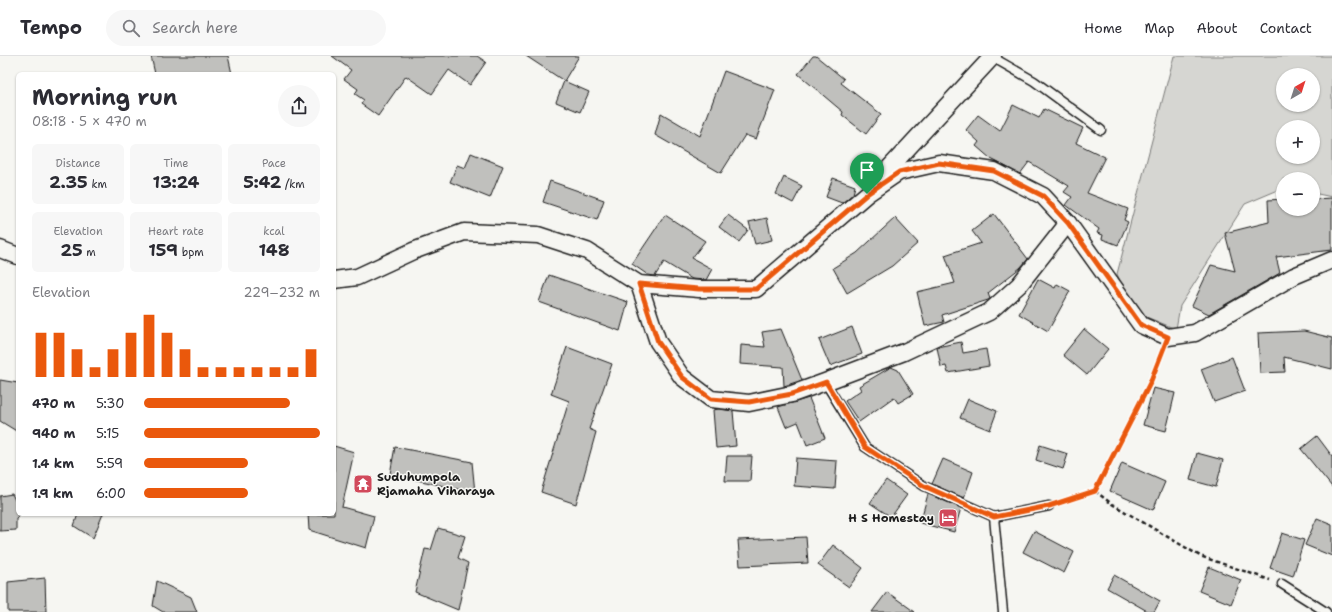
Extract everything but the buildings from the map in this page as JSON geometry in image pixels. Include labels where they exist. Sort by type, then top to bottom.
[{"type":"street","points":[[867,194],[898,157],[992,57]]},
{"type":"street","points":[[336,280],[357,277],[413,251],[464,232],[538,235],[587,251],[639,284],[699,289],[756,289],[867,194],[899,172],[939,163],[994,171],[1043,196],[1068,223],[1141,325],[1168,337],[1195,333],[1294,276],[1332,260]]},
{"type":"street","points":[[639,284],[658,342],[682,377],[711,399],[749,402],[792,394],[826,382],[904,352],[990,312],[1019,285],[1068,223]]},
{"type":"street","points":[[0,249],[16,255]]},
{"type":"lane","points":[[992,57],[1034,81],[1102,130]]},
{"type":"lane","points":[[826,382],[865,447],[924,486],[994,517],[1049,506]]},
{"type":"lane","points":[[994,517],[1003,612]]},
{"type":"lane","points":[[1282,584],[1326,612]]},
{"type":"path","points":[[1049,506],[1095,491],[1150,383],[1168,337]]},
{"type":"path","points":[[1095,491],[1112,504],[1200,556],[1282,584]]},
{"type":"shaded area","points":[[1174,56],[1332,56],[1332,197],[1320,194],[1320,172],[1276,172],[1276,191],[1245,204],[1180,306],[1176,329],[1134,312],[1117,274]]},
{"type":"place","name":"Suduhumpola Rjamaha Viharaya","points":[[363,484]]},
{"type":"place","name":"H S Homestay","points":[[948,518]]},
{"type":"route","points":[[939,163],[994,171],[1043,196],[1068,223],[1141,325],[1168,337],[1150,383],[1095,491],[1049,506],[994,517],[924,486],[865,447],[826,382],[792,394],[749,402],[711,399],[682,377],[658,342],[639,284],[699,289],[756,289],[867,194],[899,172],[939,163]]}]
